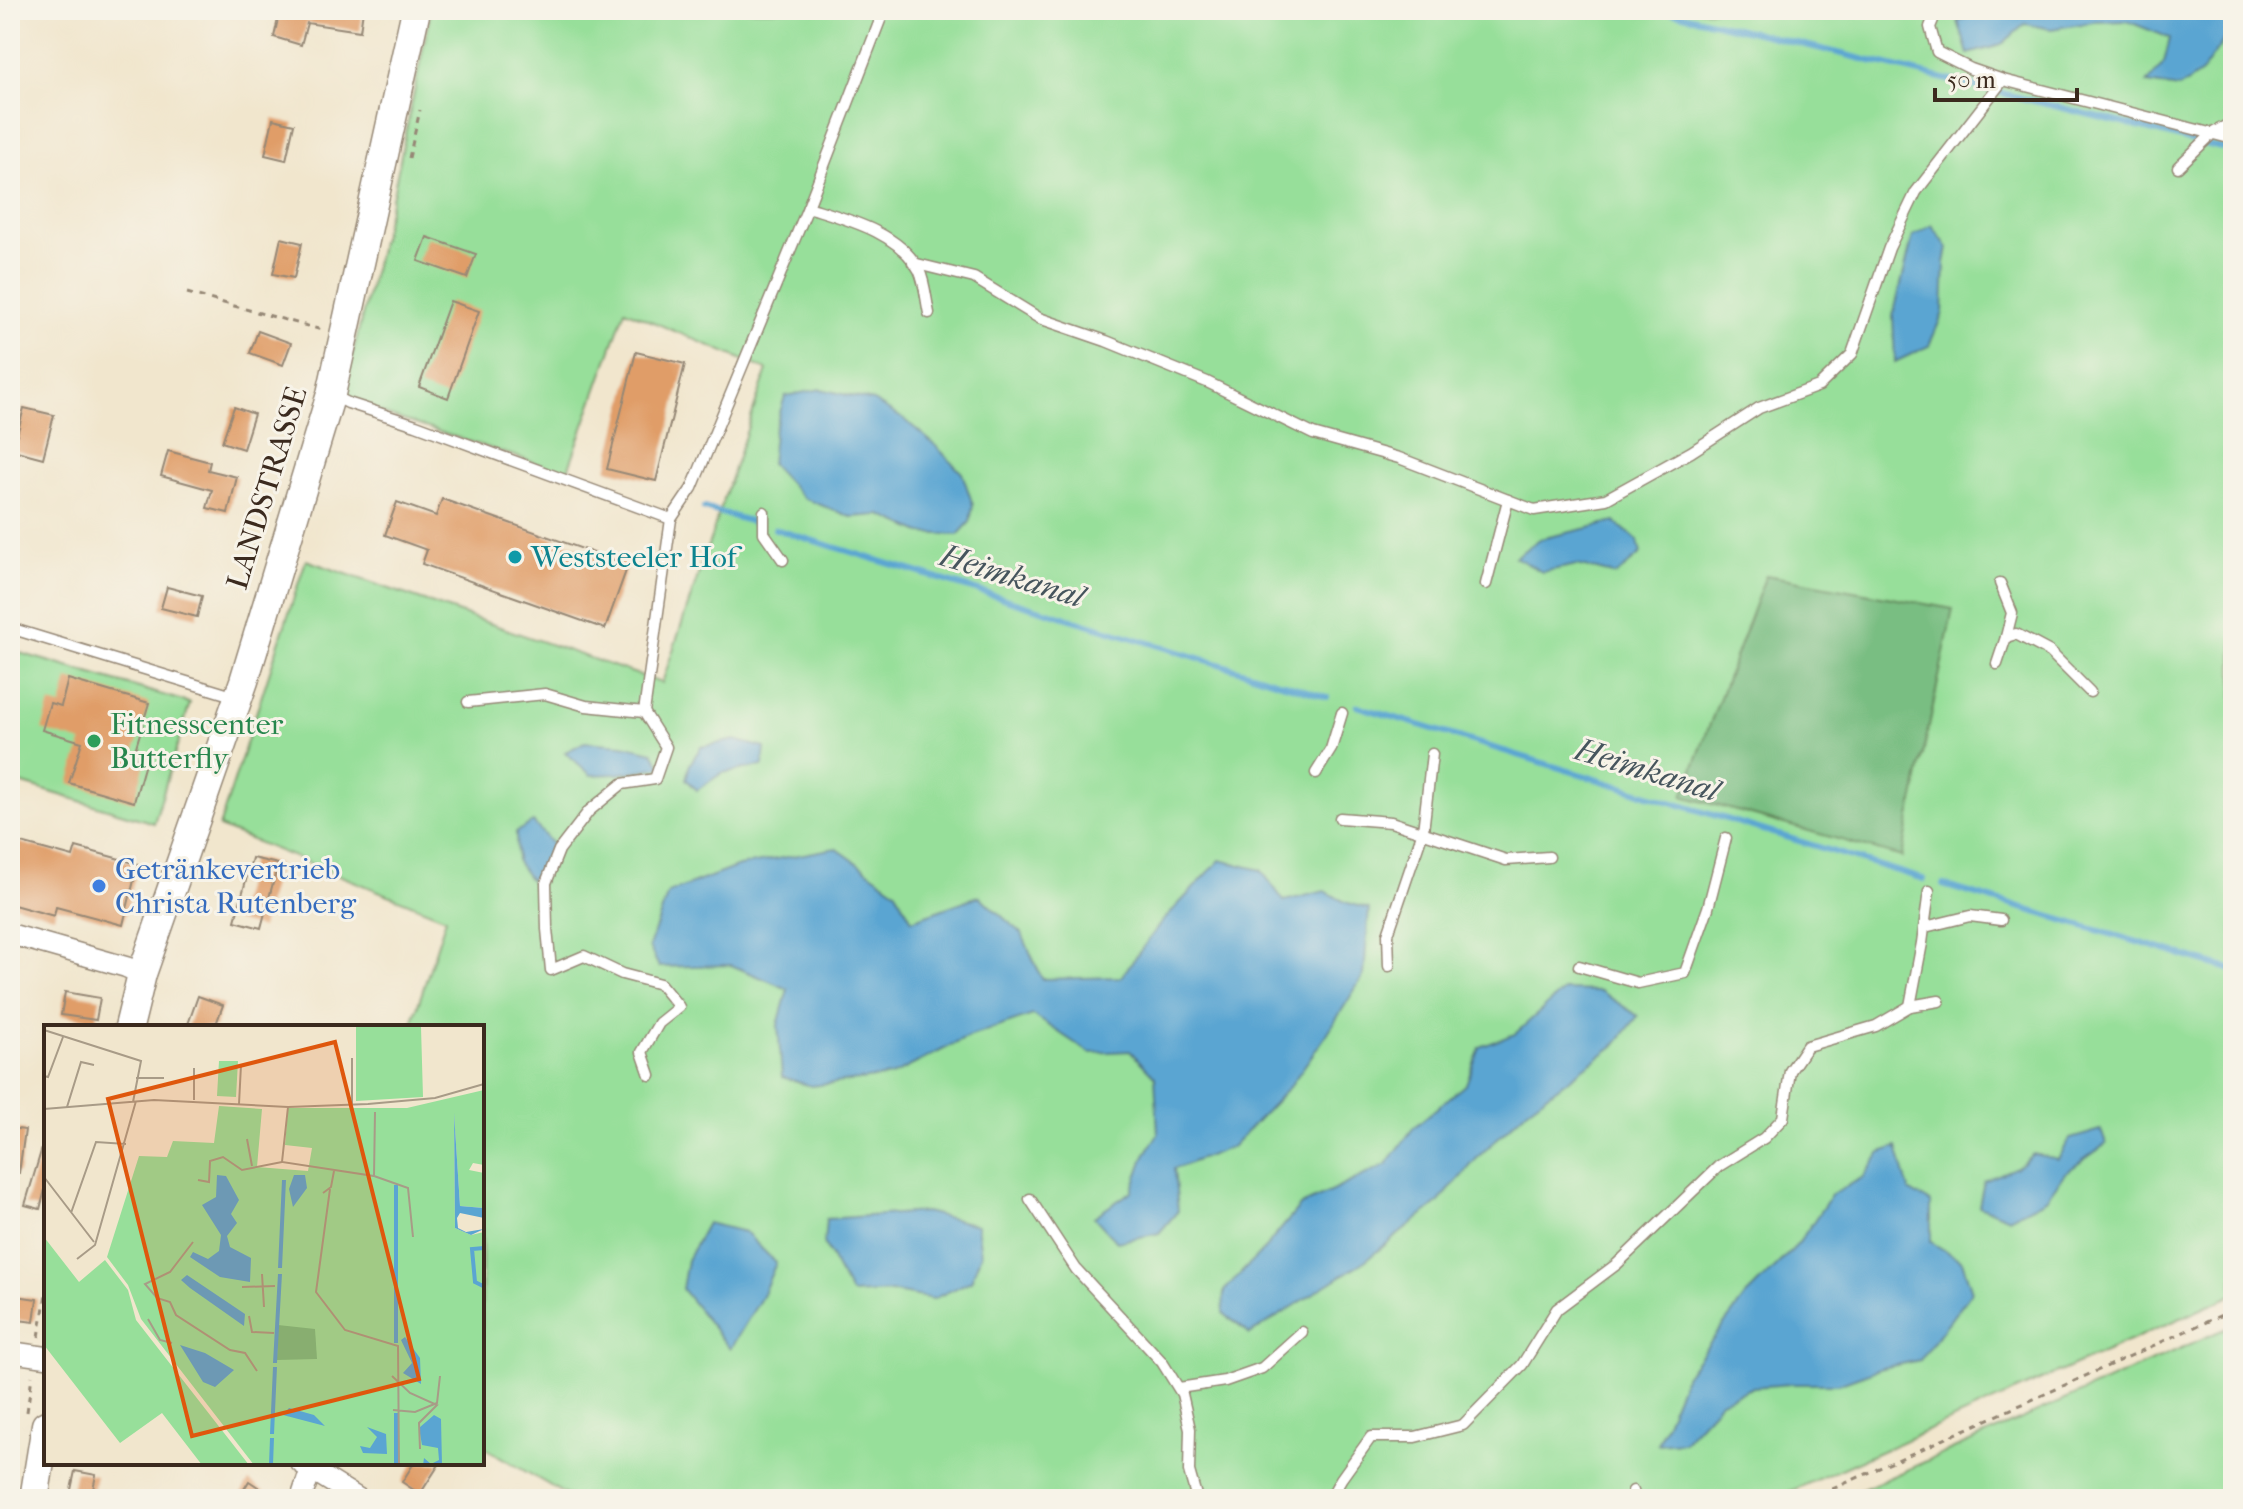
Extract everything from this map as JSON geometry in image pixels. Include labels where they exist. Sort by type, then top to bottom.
[{"type":"street","name":"LANDSTRASSE","points":[[129,1025],[142,974],[238,698],[331,394],[416,10]]},
{"type":"street","points":[[10,934],[142,974]]},
{"type":"street","points":[[10,1352],[41,1356]]},
{"type":"street","points":[[34,1499],[36,1419]]},
{"type":"street","points":[[301,1499],[306,1466],[359,1499]]},
{"type":"lane","points":[[650,1075],[642,1052],[659,1023],[679,1007],[660,984],[622,974],[584,956],[551,970],[546,883],[559,850],[589,811],[622,784],[655,779],[666,747],[644,712],[671,519],[692,488],[808,207],[884,10]]},
{"type":"lane","points":[[1937,10],[1930,27],[1937,52],[2002,83],[2233,139]]},
{"type":"lane","points":[[913,263],[974,278],[1039,318],[1207,382],[1313,434],[1399,458],[1534,510],[1606,499],[1691,452],[1759,408],[1819,386],[1852,354],[1889,248],[1916,192],[2002,83]]},
{"type":"lane","points":[[2178,167],[2211,136],[2233,122]]},
{"type":"lane","points":[[808,207],[864,225],[902,249],[920,271],[929,313]]},
{"type":"lane","points":[[331,394],[348,403],[671,519]]},
{"type":"lane","points":[[1486,584],[1508,500]]},
{"type":"lane","points":[[764,512],[764,533],[783,560]]},
{"type":"lane","points":[[1997,664],[2012,613],[2000,583]]},
{"type":"lane","points":[[10,628],[238,698]]},
{"type":"lane","points":[[2006,637],[2016,634],[2050,652],[2090,692]]},
{"type":"lane","points":[[468,702],[545,694],[586,706],[644,712]]},
{"type":"lane","points":[[1316,773],[1331,749],[1342,713]]},
{"type":"lane","points":[[1389,966],[1388,934],[1423,832],[1432,754]]},
{"type":"lane","points":[[1340,818],[1391,822],[1506,860],[1549,857]]},
{"type":"lane","points":[[1579,966],[1638,983],[1685,973],[1708,908],[1726,838]]},
{"type":"lane","points":[[1910,1006],[1929,891]]},
{"type":"lane","points":[[1925,927],[1970,916],[2001,920]]},
{"type":"lane","points":[[1330,1499],[1371,1437],[1415,1437],[1463,1425],[1522,1365],[1557,1309],[1617,1264],[1719,1166],[1764,1138],[1774,1128],[1783,1118],[1790,1071],[1807,1046],[1876,1026],[1910,1006],[1939,1001]]},
{"type":"lane","points":[[1030,1199],[1076,1269],[1162,1362],[1179,1388],[1190,1429],[1189,1471],[1197,1499]]},
{"type":"lane","points":[[1179,1388],[1225,1381],[1262,1368],[1302,1332]]},
{"type":"path","points":[[187,293],[344,336]]},
{"type":"path","points":[[1810,1499],[2233,1310]]},
{"type":"path","points":[[36,1419],[44,1319]]},
{"type":"green space","points":[[431,10],[2233,10],[2233,1295],[1773,1499],[573,1499],[484,1447],[484,1025],[412,1025],[446,918],[219,827],[306,560],[662,683],[767,370],[625,310],[567,473],[341,400],[393,194]]},
{"type":"green space","points":[[1766,575],[1953,609],[1902,857],[1683,796]]},
{"type":"green space","name":"Fitnesscenter Butterfly","points":[[10,650],[190,703],[154,823],[10,780]]},
{"type":"green space","points":[[2233,1325],[2233,1499],[1841,1499]]},
{"type":"water","points":[[1985,10],[2233,10],[2233,32],[2201,73],[2179,88],[2147,83],[2164,63],[2170,38],[2127,21],[2093,22],[2051,29],[2025,24],[2001,45],[1968,54],[1958,21]]},
{"type":"water","points":[[1932,225],[1948,248],[1943,313],[1929,346],[1895,362],[1893,316],[1913,236]]},
{"type":"water","points":[[821,389],[873,401],[905,420],[962,473],[973,505],[970,522],[958,535],[921,533],[881,515],[851,517],[803,498],[771,464],[774,432],[785,396]]},
{"type":"water","points":[[1615,522],[1638,541],[1641,554],[1616,575],[1577,565],[1542,572],[1515,557],[1540,539]]},
{"type":"water","points":[[735,740],[765,748],[763,766],[722,773],[697,790],[686,779],[690,764],[701,747]]},
{"type":"water","points":[[585,742],[623,745],[653,752],[662,767],[591,775],[565,752]]},
{"type":"water","points":[[533,822],[553,845],[544,870],[530,880],[517,862],[516,832]]},
{"type":"water","points":[[836,848],[895,890],[912,920],[979,896],[1022,934],[1042,979],[1121,977],[1161,923],[1220,860],[1261,870],[1284,901],[1325,891],[1345,902],[1369,909],[1364,975],[1290,1086],[1232,1147],[1174,1169],[1178,1211],[1159,1233],[1117,1242],[1094,1217],[1132,1191],[1145,1155],[1158,1134],[1155,1077],[1130,1051],[1090,1053],[1033,1015],[968,1037],[891,1076],[811,1086],[782,1077],[778,1025],[788,989],[731,965],[659,967],[649,947],[668,893],[739,866]]},
{"type":"water","points":[[1564,990],[1600,991],[1638,1016],[1614,1046],[1528,1109],[1479,1156],[1437,1204],[1366,1260],[1250,1334],[1223,1313],[1224,1291],[1301,1205],[1387,1164],[1414,1127],[1466,1084],[1480,1047],[1515,1034]]},
{"type":"water","points":[[2101,1130],[2106,1144],[2065,1173],[2046,1199],[2009,1218],[1979,1206],[1984,1181],[2017,1167],[2033,1154],[2058,1159],[2070,1139]]},
{"type":"water","points":[[1897,1147],[1909,1190],[1931,1203],[1931,1242],[1962,1261],[1972,1291],[1920,1360],[1882,1368],[1838,1384],[1753,1387],[1721,1401],[1683,1442],[1657,1444],[1685,1376],[1745,1297],[1798,1244],[1832,1194],[1864,1177],[1881,1152]]},
{"type":"water","points":[[925,1212],[977,1225],[981,1254],[971,1281],[933,1299],[895,1292],[851,1294],[824,1244],[826,1219]]},
{"type":"water","points":[[707,1223],[745,1232],[776,1263],[761,1298],[730,1349],[682,1289],[687,1260]]},
{"type":"building","points":[[280,10],[363,10],[360,31],[307,23],[301,45],[274,37]]},
{"type":"building","points":[[273,119],[294,124],[286,160],[265,155]]},
{"type":"building","points":[[427,237],[476,254],[467,278],[418,261]]},
{"type":"building","points":[[281,238],[302,243],[294,278],[273,274]]},
{"type":"building","points":[[450,301],[479,311],[448,398],[419,387]]},
{"type":"building","points":[[258,331],[291,343],[283,365],[250,353]]},
{"type":"building","points":[[636,352],[685,364],[656,481],[607,469]]},
{"type":"building","points":[[234,407],[254,414],[243,449],[222,442]]},
{"type":"building","points":[[24,408],[54,415],[43,458],[13,450]]},
{"type":"building","points":[[168,451],[210,462],[208,470],[237,477],[228,513],[207,508],[212,490],[161,476]]},
{"type":"building","name":"Weststeeler Hof","points":[[442,499],[628,565],[605,629],[422,564],[427,550],[385,535],[397,502],[436,516]]},
{"type":"building","points":[[167,587],[202,596],[197,617],[161,608]]},
{"type":"building","points":[[68,679],[149,703],[133,757],[146,760],[134,802],[69,783],[82,742],[42,730],[50,703],[61,706]]},
{"type":"building","points":[[10,840],[73,857],[76,847],[138,864],[123,925],[56,907],[54,916],[10,904]]},
{"type":"building","points":[[252,858],[278,864],[261,928],[235,921]]},
{"type":"building","points":[[65,992],[100,998],[96,1020],[61,1015]]},
{"type":"building","points":[[198,996],[223,1005],[216,1025],[188,1025]]},
{"type":"building","points":[[10,1128],[25,1130],[19,1173],[10,1173]]},
{"type":"building","points":[[44,1148],[44,1194],[40,1209],[25,1205]]},
{"type":"building","points":[[10,1295],[37,1299],[34,1322],[10,1319]]},
{"type":"building","points":[[413,1465],[439,1465],[420,1494],[402,1482]]},
{"type":"building","points":[[75,1471],[96,1475],[91,1499],[69,1499]]},
{"type":"building","points":[[249,1481],[276,1499],[238,1499]]},
{"type":"waterway","points":[[1663,10],[2233,151]]},
{"type":"waterway","name":"Heimkanal","points":[[704,508],[756,523]]},
{"type":"waterway","name":"Heimkanal","points":[[775,529],[1327,697]]},
{"type":"waterway","name":"Heimkanal","points":[[1357,706],[1923,879]]},
{"type":"waterway","name":"Heimkanal","points":[[1943,885],[2233,970]]},
{"type":"place","name":"Weststeeler Hof","points":[[515,557]]},
{"type":"place","name":"Fitnesscenter Butterfly","points":[[94,741]]},
{"type":"place","name":"Getränkevertrieb Christa Rutenberg","points":[[99,886]]}]
